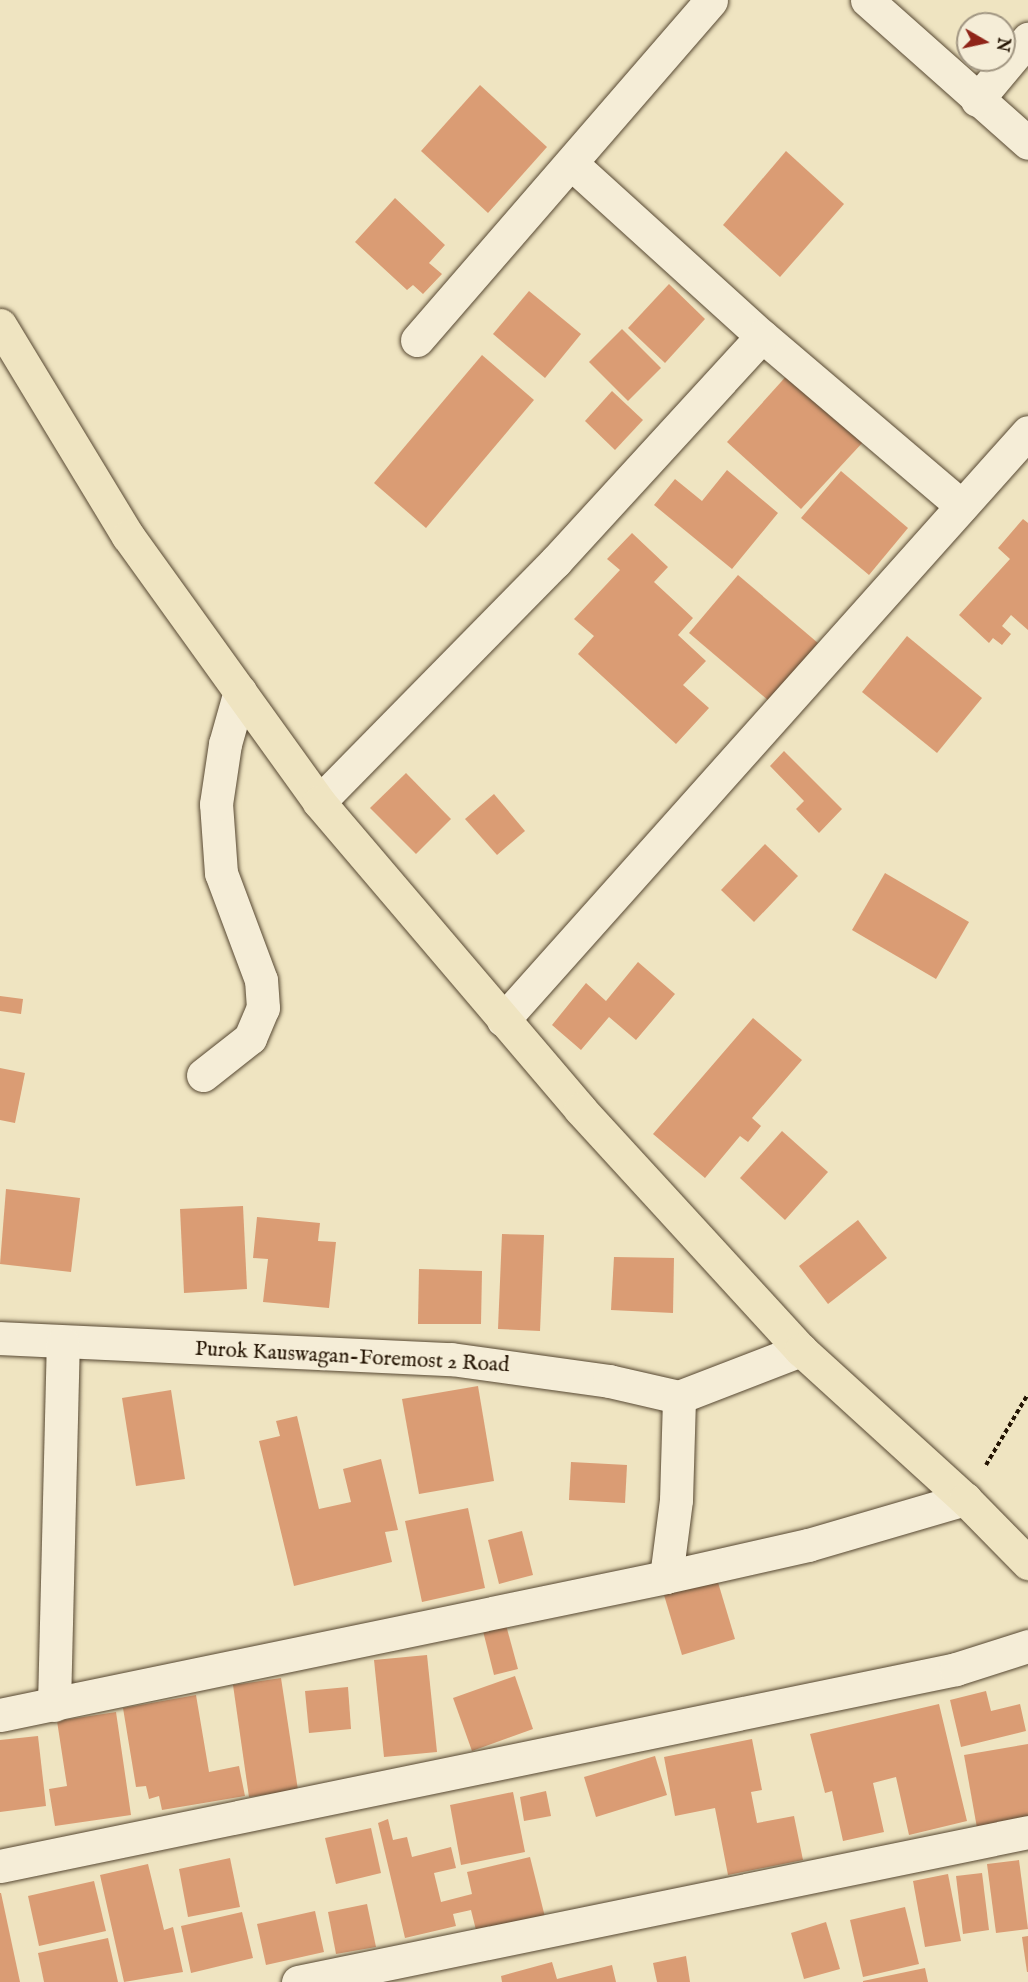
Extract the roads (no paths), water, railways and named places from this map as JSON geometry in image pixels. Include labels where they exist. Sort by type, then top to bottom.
[{"type":"main road","points":[[0,325],[128,536],[319,802],[503,1020],[801,1350],[965,1499],[1028,1563]]},
{"type":"street","points":[[417,340],[572,164],[711,0]]},
{"type":"street","points":[[867,0],[1028,143]]},
{"type":"street","points":[[977,100],[1028,39]]},
{"type":"street","points":[[572,164],[762,336],[962,506]]},
{"type":"street","points":[[319,802],[555,562],[762,336]]},
{"type":"street","points":[[503,1020],[1028,432]]},
{"type":"street","points":[[203,1075],[250,1038],[263,1008],[261,980],[220,873],[216,804],[225,744],[240,691]]},
{"type":"street","name":"Purok Kauswagan-Foremost 2 Road","points":[[0,1338],[63,1343],[451,1359],[598,1380],[679,1397]]},
{"type":"street","points":[[54,1705],[63,1343]]},
{"type":"street","points":[[666,1577],[675,1500],[679,1397],[801,1350]]},
{"type":"street","points":[[0,1715],[666,1577],[808,1545],[965,1499]]},
{"type":"street","points":[[0,1866],[956,1669],[1028,1646]]},
{"type":"street","points":[[298,1982],[1028,1832]]}]
